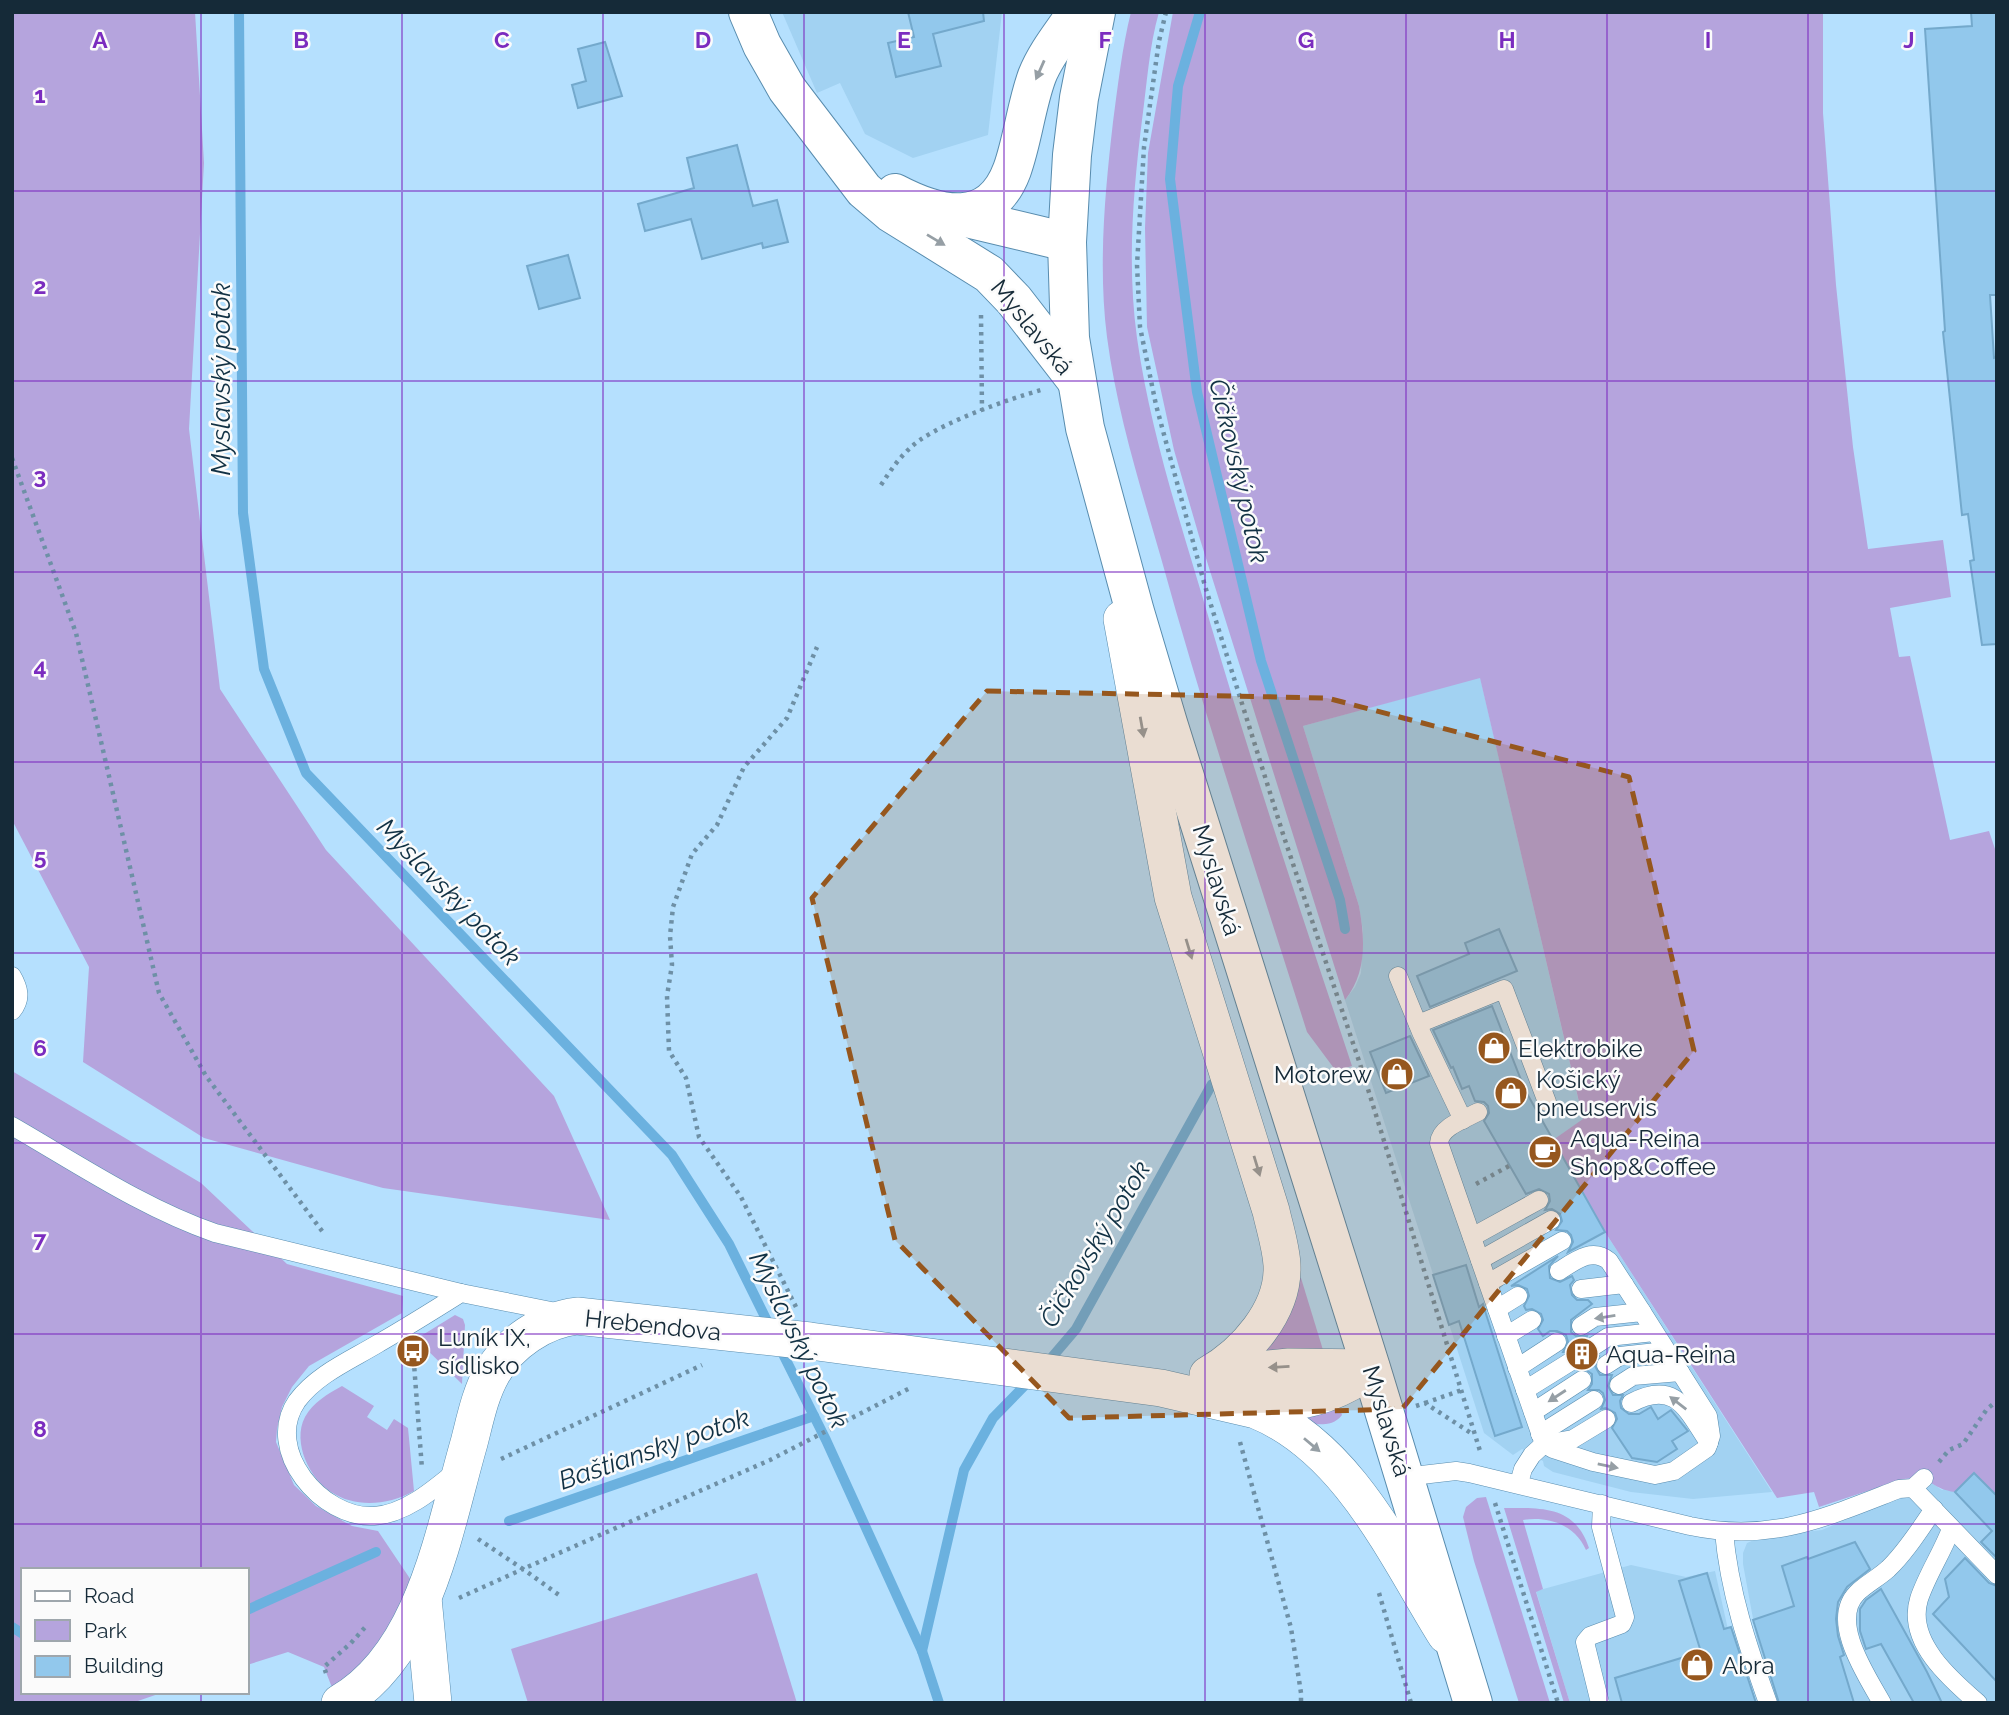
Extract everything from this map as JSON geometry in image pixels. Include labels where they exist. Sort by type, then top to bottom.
[{"type":"street","name":"Myslavská","points":[[748,12],[787,89],[864,190],[880,205],[989,274],[1014,300],[1076,380],[1094,467],[1168,723],[1474,1703]]},
{"type":"street","points":[[950,214],[981,207],[994,197],[1005,183],[1013,166],[1038,73],[1077,12]]},
{"type":"street","points":[[1076,380],[1067,291],[1067,242],[1072,155],[1096,12]]},
{"type":"street","name":"Myslavská","points":[[831,148],[853,168],[924,207],[1067,242]]},
{"type":"street","points":[[1094,467],[1173,897],[1271,1211],[1281,1253],[1282,1281],[1270,1311],[1249,1342],[1208,1375]]},
{"type":"street","name":"Hrebendova","points":[[334,1691],[368,1684],[383,1666],[423,1598],[436,1508],[462,1466],[485,1389],[500,1362],[519,1343],[554,1320],[577,1316],[811,1341],[1161,1388],[1231,1403]]},
{"type":"street","points":[[1161,1388],[1208,1375],[1289,1367],[1371,1368]]},
{"type":"street","points":[[1231,1403],[1283,1403],[1320,1396],[1348,1385],[1371,1368]]},
{"type":"street","points":[[1231,1403],[1271,1416],[1324,1455],[1361,1497],[1459,1657]]},
{"type":"street","points":[[423,1598],[433,1703]]},
{"type":"lane","points":[[12,976],[19,991],[19,998],[12,1011]]},
{"type":"lane","points":[[1398,976],[1418,1024],[1471,1116],[1445,1130],[1439,1139],[1542,1439],[1553,1449],[1593,1462],[1655,1475],[1674,1471],[1703,1452],[1709,1443],[1711,1428],[1707,1416],[1609,1261],[1598,1254],[1580,1258],[1559,1271]]},
{"type":"lane","points":[[1418,1024],[1504,989],[1547,1102]]},
{"type":"lane","points":[[12,1126],[174,1218],[215,1233],[461,1293],[577,1316]]},
{"type":"lane","points":[[1472,1237],[1539,1200]]},
{"type":"lane","points":[[1480,1260],[1550,1220]]},
{"type":"lane","points":[[1488,1283],[1562,1241]]},
{"type":"lane","points":[[1581,1289],[1624,1284]]},
{"type":"lane","points":[[436,1508],[371,1516],[357,1515],[332,1504],[314,1492],[294,1464],[289,1445],[290,1419],[295,1404],[318,1379],[461,1293]]},
{"type":"lane","points":[[1497,1309],[1518,1296]]},
{"type":"lane","points":[[1581,1326],[1595,1317],[1642,1312]]},
{"type":"lane","points":[[1506,1336],[1532,1320]]},
{"type":"lane","points":[[1594,1346],[1608,1337],[1654,1332]]},
{"type":"lane","points":[[1517,1368],[1557,1342]]},
{"type":"lane","points":[[1606,1365],[1620,1356],[1667,1351]]},
{"type":"lane","points":[[1525,1390],[1570,1362]]},
{"type":"lane","points":[[1619,1385],[1633,1376],[1680,1372]]},
{"type":"lane","points":[[1533,1412],[1581,1380]]},
{"type":"lane","points":[[1631,1403],[1645,1395],[1658,1393],[1674,1397],[1684,1405],[1709,1443]]},
{"type":"lane","points":[[1518,1483],[1523,1469],[1542,1439],[1594,1400]]},
{"type":"lane","points":[[1542,1439],[1573,1439],[1606,1419]]},
{"type":"lane","points":[[1404,1477],[1456,1471],[1724,1532],[1771,1531],[1791,1527],[1918,1483],[1934,1509],[1951,1529],[1997,1575]]},
{"type":"lane","points":[[1600,1703],[1585,1642],[1590,1636],[1622,1624],[1625,1617],[1601,1527],[1602,1504]]},
{"type":"lane","points":[[1882,1703],[1852,1646],[1847,1620],[1850,1606],[1855,1594],[1888,1570],[1934,1509]]},
{"type":"lane","points":[[1951,1529],[1918,1602],[1917,1621],[1936,1663],[1945,1675],[1978,1703]]},
{"type":"lane","points":[[1724,1532],[1727,1560],[1746,1641],[1768,1703]]},
{"type":"path","points":[[1166,12],[1159,41],[1144,147],[1137,265],[1140,327],[1156,405],[1205,586],[1283,834],[1363,1073],[1558,1703]]},
{"type":"path","points":[[881,485],[906,452],[921,439],[941,428],[1036,391],[1076,380]]},
{"type":"path","points":[[12,458],[76,634],[159,993],[206,1076],[349,1267]]},
{"type":"path","points":[[811,1341],[741,1197],[699,1138],[686,1078],[669,1051],[667,996],[672,965],[670,936],[673,907],[692,854],[717,825],[744,767],[787,718],[817,647]]},
{"type":"path","points":[[1342,1080],[1363,1073]]},
{"type":"path","points":[[1456,1192],[1509,1166]]},
{"type":"path","points":[[462,1466],[499,1460],[713,1359],[724,1331]]},
{"type":"path","points":[[414,1351],[436,1508],[559,1595]]},
{"type":"path","points":[[457,1587],[453,1600],[770,1460],[918,1384]]},
{"type":"path","points":[[1425,1403],[1462,1390]]},
{"type":"path","points":[[1918,1483],[1949,1450],[1963,1444],[1987,1409],[1997,1401]]},
{"type":"path","points":[[1240,1441],[1291,1628],[1301,1703]]},
{"type":"path","points":[[1378,1590],[1411,1703]]},
{"type":"path","points":[[334,1691],[324,1667],[351,1643],[375,1614]]},
{"type":"highlighted area","points":[[987,691],[1327,698],[1629,777],[1694,1051],[1402,1409],[1069,1418],[895,1240],[812,898]]},
{"type":"shaded area","points":[[782,12],[1002,12],[988,135],[913,158],[865,134],[840,83],[817,93]]},
{"type":"shaded area","points":[[1480,677],[1583,1120],[1553,1141],[1605,1232],[1772,1492],[1693,1499],[1631,1492],[1553,1472],[1544,1466],[1543,1461],[1522,1449],[1513,1455],[1484,1433],[1345,1000],[1361,973],[1363,931],[1359,906],[1303,726]]},
{"type":"shaded area","points":[[1974,1473],[1997,1496],[1997,1703],[1778,1703],[1758,1646],[1743,1564],[1747,1543],[1761,1537],[1822,1530],[1898,1497],[1924,1478],[1942,1490]]},
{"type":"shaded area","points":[[1631,1565],[1686,1577],[1715,1571],[1731,1643],[1749,1703],[1570,1703],[1536,1591]]},
{"type":"green space","points":[[12,12],[195,12],[204,163],[189,429],[220,689],[326,850],[554,1096],[610,1220],[383,1188],[204,1138],[83,1062],[89,967],[12,820]]},
{"type":"green space","points":[[1131,12],[1159,12],[1147,79],[1132,229],[1134,311],[1143,375],[1169,485],[1228,684],[1352,1066],[1336,1071],[1307,1032],[1195,677],[1137,476],[1111,365],[1103,283],[1107,175]]},
{"type":"green space","points":[[1173,12],[1823,12],[1823,113],[1836,285],[1853,447],[1868,549],[1943,540],[1951,597],[1890,608],[1899,657],[1910,656],[1950,840],[1989,831],[1997,855],[1997,1496],[1974,1474],[1955,1492],[1913,1478],[1819,1507],[1814,1492],[1777,1498],[1605,1232],[1553,1140],[1583,1119],[1480,678],[1303,726],[1361,918],[1361,967],[1345,1000],[1199,536],[1174,450],[1147,327],[1145,228],[1148,153]]},
{"type":"green space","points":[[12,1071],[201,1183],[287,1264],[403,1296],[402,1313],[309,1366],[292,1387],[282,1407],[276,1442],[294,1485],[316,1506],[352,1526],[378,1531],[423,1598],[338,1703],[324,1667],[288,1652],[248,1665],[248,1568],[21,1568],[21,1694],[158,1694],[135,1702],[12,1703]]},
{"type":"green space","points":[[1298,1277],[1301,1278],[1323,1350],[1263,1355]]},
{"type":"green space","points":[[455,1315],[463,1319],[465,1325],[462,1384],[416,1339]]},
{"type":"green space","points":[[342,1386],[374,1406],[367,1417],[387,1430],[394,1419],[408,1428],[414,1491],[383,1502],[352,1501],[337,1496],[313,1475],[302,1449],[300,1438],[303,1422],[317,1403]]},
{"type":"green space","points":[[1340,1409],[1342,1415],[1326,1424],[1307,1424],[1299,1414]]},
{"type":"green space","points":[[1486,1497],[1550,1703],[1519,1703],[1474,1561],[1463,1517],[1466,1507],[1477,1498]]},
{"type":"green space","points":[[1504,1508],[1532,1508],[1556,1512],[1575,1524],[1589,1548],[1586,1550],[1575,1534],[1560,1524],[1542,1519],[1523,1520],[1543,1589],[1536,1592],[1570,1703],[1564,1703]]},
{"type":"green space","points":[[757,1573],[797,1703],[528,1703],[511,1649]]},
{"type":"building","points":[[908,12],[983,12],[984,21],[933,34],[941,66],[896,77],[888,43],[914,37]]},
{"type":"building","points":[[1971,12],[1997,12],[1997,295],[1990,295],[1994,358],[1997,357],[1997,644],[1982,645],[1970,561],[1974,560],[1968,514],[1962,515],[1943,332],[1925,29],[1972,26]]},
{"type":"building","points":[[605,42],[622,96],[578,108],[572,85],[586,81],[578,49]]},
{"type":"building","points":[[737,145],[753,206],[777,200],[788,242],[763,248],[762,243],[702,259],[691,219],[645,231],[638,204],[694,188],[687,158]]},
{"type":"building","points":[[568,255],[580,298],[539,309],[527,266]]},
{"type":"building","points":[[1499,929],[1517,971],[1430,1007],[1417,976],[1469,954],[1465,943]]},
{"type":"building","points":[[1492,1006],[1525,1090],[1605,1232],[1568,1252],[1573,1242],[1571,1235],[1567,1231],[1556,1230],[1562,1221],[1560,1214],[1552,1209],[1545,1210],[1550,1201],[1549,1194],[1539,1189],[1526,1194],[1484,1121],[1489,1113],[1488,1106],[1484,1102],[1475,1101],[1469,1086],[1462,1089],[1433,1030]]},
{"type":"building","points":[[1410,1036],[1429,1076],[1386,1093],[1370,1052]]},
{"type":"building","name":"Aqua-Reina","points":[[1558,1256],[1549,1266],[1550,1278],[1560,1282],[1572,1276],[1572,1295],[1577,1300],[1588,1300],[1592,1304],[1571,1320],[1571,1332],[1576,1336],[1587,1336],[1584,1352],[1589,1356],[1599,1356],[1595,1366],[1600,1375],[1612,1375],[1608,1386],[1613,1395],[1623,1395],[1621,1408],[1629,1414],[1639,1414],[1651,1407],[1658,1419],[1671,1410],[1688,1431],[1672,1441],[1677,1449],[1657,1462],[1632,1458],[1612,1428],[1617,1419],[1615,1413],[1606,1408],[1601,1409],[1605,1400],[1603,1393],[1599,1390],[1588,1390],[1592,1384],[1592,1374],[1586,1370],[1578,1370],[1581,1361],[1576,1352],[1563,1352],[1568,1342],[1566,1335],[1550,1331],[1543,1336],[1538,1329],[1543,1320],[1541,1314],[1532,1309],[1526,1310],[1524,1306],[1529,1296],[1527,1289],[1518,1285],[1511,1286]]},
{"type":"building","points":[[1466,1265],[1479,1307],[1483,1304],[1522,1427],[1495,1436],[1459,1321],[1449,1325],[1433,1275]]},
{"type":"building","points":[[1974,1473],[1997,1496],[1997,1558],[1981,1542],[1992,1531],[1955,1492]]},
{"type":"building","points":[[1855,1542],[1870,1569],[1847,1587],[1838,1602],[1836,1619],[1844,1655],[1840,1657],[1854,1703],[1779,1703],[1753,1620],[1794,1606],[1782,1566]]},
{"type":"building","points":[[1965,1558],[1989,1583],[1997,1586],[1997,1682],[1933,1614],[1949,1597],[1945,1579]]},
{"type":"building","name":"Abra","points":[[1707,1573],[1724,1629],[1731,1627],[1756,1703],[1622,1703],[1615,1678],[1701,1652],[1679,1581]]},
{"type":"building","points":[[1881,1589],[1942,1703],[1914,1703],[1881,1644],[1866,1649],[1860,1631],[1860,1609],[1866,1600]]},
{"type":"waterway","name":"Myslavský potok","points":[[239,12],[243,513],[264,669],[306,773],[672,1155],[729,1244],[771,1329]]},
{"type":"waterway","name":"Čičkovský potok","points":[[1200,12],[1178,86],[1170,179],[1197,392],[1261,661],[1340,900],[1345,929]]},
{"type":"waterway","name":"Čičkovský potok","points":[[1047,1363],[1076,1329],[1212,1084]]},
{"type":"waterway","name":"Myslavský potok","points":[[779,1346],[826,1440],[922,1651],[939,1703]]},
{"type":"waterway","name":"Čičkovský potok","points":[[922,1651],[964,1470],[993,1418],[1031,1379]]},
{"type":"waterway","name":"Baštiansky potok","points":[[509,1521],[814,1416]]},
{"type":"waterway","name":"Baštiansky potok","points":[[248,1610],[376,1552]]},
{"type":"waterway","name":"Baštiansky potok","points":[[12,1627],[21,1633]]},
{"type":"place","name":"Elektrobike","points":[[1494,1048]]},
{"type":"place","name":"Motorew","points":[[1397,1074]]},
{"type":"place","name":"Košický pneuservis","points":[[1511,1093]]},
{"type":"place","name":"Aqua-Reina Shop&Coffee","points":[[1545,1152]]},
{"type":"place","name":"Luník IX, sídlisko","points":[[413,1351]]},
{"type":"place","name":"Aqua-Reina","points":[[1582,1354]]},
{"type":"place","name":"Abra","points":[[1697,1665]]}]
